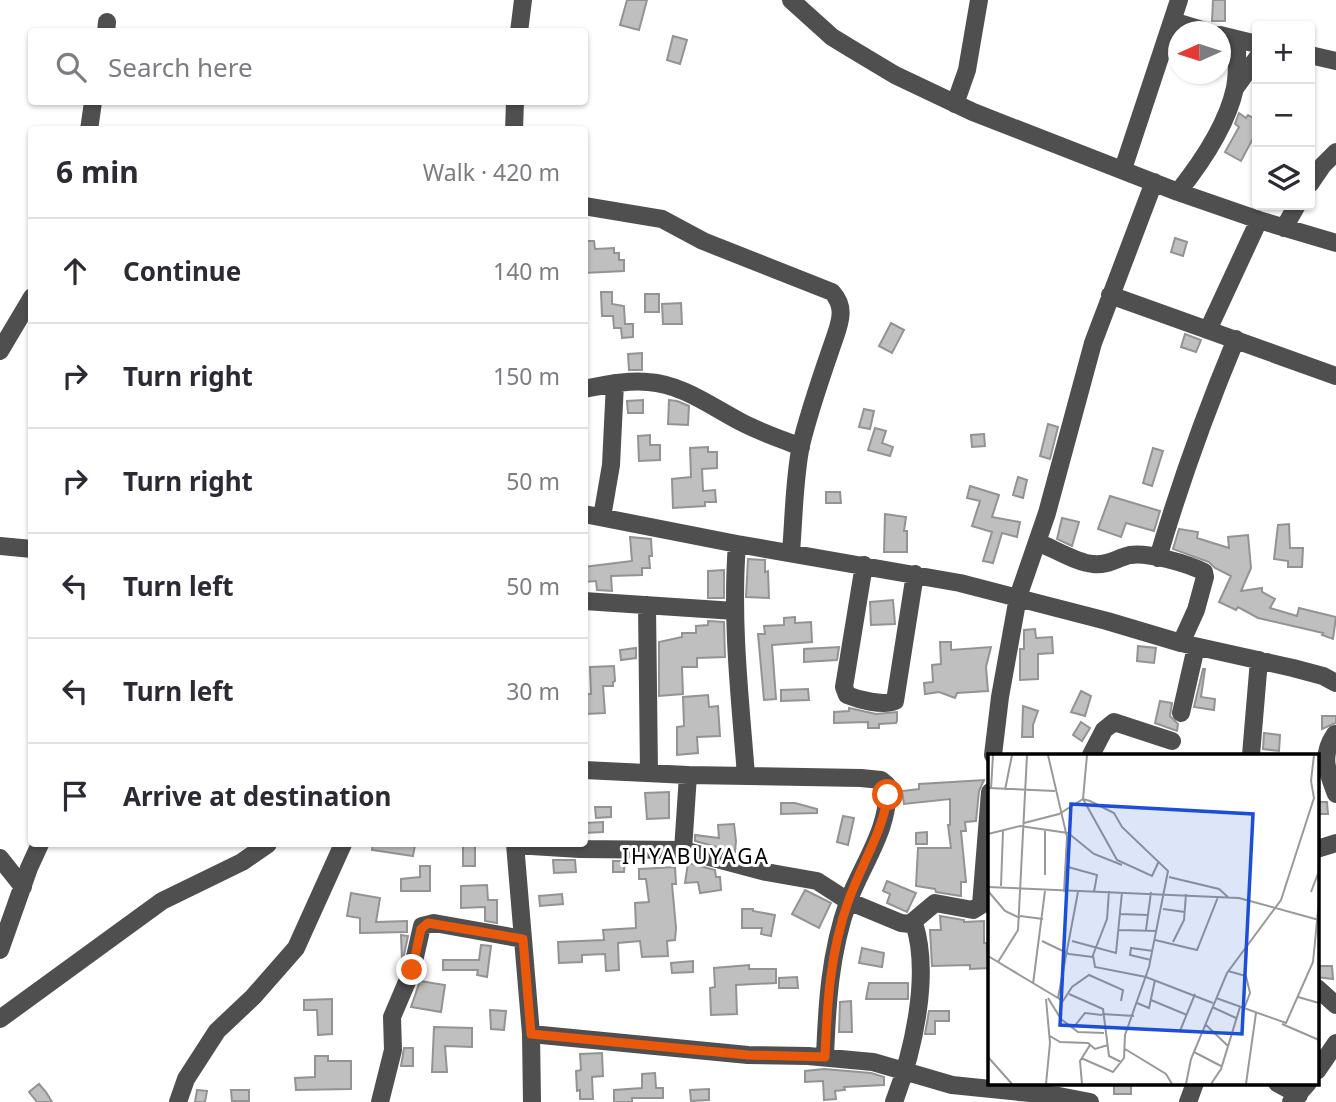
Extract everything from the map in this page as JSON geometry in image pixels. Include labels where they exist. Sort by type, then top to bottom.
[{"type":"street","points":[[520,28],[523,0]]},
{"type":"street","points":[[791,0],[832,37],[895,75],[955,104],[1178,192],[1336,243]]},
{"type":"street","points":[[955,104],[967,70],[979,0]]},
{"type":"street","points":[[1173,21],[1179,0]]},
{"type":"street","points":[[1124,169],[1168,36]]},
{"type":"street","points":[[1231,38],[1252,43]]},
{"type":"street","points":[[1231,44],[1237,64],[1234,90]]},
{"type":"street","points":[[1315,56],[1336,61]]},
{"type":"street","points":[[1178,192],[1211,146],[1234,90],[1252,65]]},
{"type":"street","points":[[90,126],[93,105]]},
{"type":"street","points":[[513,126],[515,105]]},
{"type":"street","points":[[1315,177],[1336,152]]},
{"type":"street","points":[[993,754],[1000,697],[1018,597],[1059,473],[1093,343],[1154,182]]},
{"type":"street","points":[[588,207],[662,219],[703,241],[832,292],[842,307],[801,447],[791,552]]},
{"type":"street","points":[[1284,228],[1294,210]]},
{"type":"street","points":[[1208,330],[1259,220]]},
{"type":"street","points":[[1110,295],[1336,376]]},
{"type":"street","points":[[0,351],[28,304]]},
{"type":"street","points":[[1158,558],[1206,411],[1236,339]]},
{"type":"street","points":[[588,388],[615,383],[663,384],[742,423],[801,447]]},
{"type":"street","points":[[615,383],[611,466],[593,515],[737,544],[864,565],[1018,597],[1189,645],[1323,676],[1336,683]]},
{"type":"street","points":[[1037,542],[1087,564],[1107,564],[1134,555],[1158,558],[1204,572],[1189,645],[1181,713]]},
{"type":"street","points":[[737,544],[735,611],[746,775]]},
{"type":"street","points":[[0,546],[28,549]]},
{"type":"street","points":[[864,565],[844,687],[847,695],[852,698],[888,703],[895,701],[915,575]]},
{"type":"street","points":[[588,601],[735,611]]},
{"type":"street","points":[[647,605],[649,774]]},
{"type":"street","points":[[1251,754],[1259,660]]},
{"type":"street","points":[[1092,754],[1104,730],[1114,722],[1172,741]]},
{"type":"street","points":[[1335,734],[1326,749],[1325,758],[1336,794]]},
{"type":"street","points":[[588,770],[861,778],[881,780],[887,785],[888,795],[881,825],[848,901],[835,946],[829,979],[825,1057]]},
{"type":"street","points":[[683,850],[688,775]]},
{"type":"street","points":[[554,847],[683,850],[766,872],[817,881],[848,901],[901,923],[914,923],[935,903],[973,910],[981,905],[988,806]]},
{"type":"street","points":[[1318,849],[1336,843]]},
{"type":"street","points":[[0,950],[39,847]]},
{"type":"street","points":[[0,1019],[162,901],[242,862],[264,847]]},
{"type":"street","points":[[178,1102],[187,1079],[217,1031],[253,997],[296,948],[342,847]]},
{"type":"street","points":[[515,847],[531,1034],[532,1102]]},
{"type":"street","points":[[0,858],[23,887]]},
{"type":"street","points":[[380,1102],[393,1050],[392,1017],[412,970],[422,926],[434,923],[523,939]]},
{"type":"street","points":[[894,1102],[906,1070],[919,984],[920,941],[914,923]]},
{"type":"street","points":[[1318,989],[1336,1006]]},
{"type":"street","points":[[531,1034],[748,1055],[825,1057],[873,1062],[952,1085],[1059,1096],[1090,1102]]},
{"type":"street","points":[[1318,1070],[1336,1043]]},
{"type":"street","points":[[1188,1102],[1195,1084]]},
{"type":"street","points":[[1279,1084],[1300,1093]]},
{"type":"building","points":[[627,0],[647,0],[639,30],[620,25]]},
{"type":"building","points":[[1213,0],[1225,0],[1225,21],[1212,21]]},
{"type":"building","points":[[673,36],[687,40],[680,64],[667,60]]},
{"type":"building","points":[[1239,113],[1246,118],[1248,115],[1252,117],[1252,140],[1241,161],[1225,152],[1239,127],[1235,124]]},
{"type":"building","points":[[1175,238],[1187,242],[1183,256],[1171,252]]},
{"type":"building","points":[[588,241],[594,241],[595,249],[614,248],[614,253],[619,253],[619,260],[624,260],[624,271],[588,273]]},
{"type":"building","points":[[601,292],[612,292],[612,304],[624,306],[625,324],[633,324],[633,337],[622,338],[621,328],[614,328],[613,316],[602,316]]},
{"type":"building","points":[[645,294],[659,294],[659,312],[645,312]]},
{"type":"building","points":[[681,303],[682,324],[663,324],[662,304]]},
{"type":"building","points":[[891,323],[904,330],[892,353],[879,346]]},
{"type":"building","points":[[1185,334],[1201,340],[1196,352],[1181,347]]},
{"type":"building","points":[[642,353],[642,370],[629,370],[628,354]]},
{"type":"building","points":[[643,400],[643,413],[628,413],[627,401]]},
{"type":"building","points":[[669,400],[689,406],[688,425],[668,424]]},
{"type":"building","points":[[864,409],[874,411],[870,429],[859,427]]},
{"type":"building","points":[[1048,424],[1058,427],[1050,459],[1040,456]]},
{"type":"building","points":[[875,428],[886,431],[882,443],[893,447],[890,456],[868,450]]},
{"type":"building","points":[[984,434],[985,446],[972,447],[971,435]]},
{"type":"building","points":[[650,435],[650,445],[660,445],[660,460],[639,461],[638,436]]},
{"type":"building","points":[[708,447],[708,452],[717,452],[717,468],[702,469],[703,491],[715,490],[716,502],[705,502],[705,506],[673,508],[672,479],[691,477],[690,448]]},
{"type":"building","points":[[1153,448],[1163,451],[1152,486],[1143,483]]},
{"type":"building","points":[[1018,477],[1027,480],[1023,498],[1013,495]]},
{"type":"building","points":[[970,486],[999,495],[992,517],[1020,522],[1017,537],[1002,533],[993,563],[983,561],[992,532],[972,526],[980,501],[967,498]]},
{"type":"building","points":[[826,492],[840,492],[841,503],[826,503]]},
{"type":"building","points":[[1110,496],[1160,511],[1154,531],[1126,523],[1121,537],[1098,529]]},
{"type":"building","points":[[885,514],[906,517],[904,531],[907,531],[907,552],[884,552]]},
{"type":"building","points":[[1062,518],[1079,522],[1072,546],[1057,539]]},
{"type":"building","points":[[1289,524],[1290,548],[1303,548],[1302,567],[1288,567],[1288,561],[1274,559],[1278,525]]},
{"type":"building","points":[[1179,529],[1198,532],[1197,538],[1229,548],[1228,537],[1248,535],[1251,568],[1241,591],[1262,588],[1262,592],[1275,599],[1270,608],[1297,616],[1299,608],[1336,617],[1333,639],[1322,635],[1323,633],[1258,618],[1238,607],[1236,610],[1219,602],[1231,576],[1209,562],[1173,549]]},
{"type":"building","points":[[630,537],[651,539],[650,568],[642,568],[642,575],[611,576],[612,591],[597,590],[596,581],[588,582],[588,566],[632,561]]},
{"type":"building","points":[[748,559],[765,560],[769,598],[746,597]]},
{"type":"building","points":[[724,570],[724,598],[708,598],[708,571]]},
{"type":"building","points":[[893,600],[895,624],[871,625],[870,602]]},
{"type":"building","points":[[795,617],[795,623],[811,622],[812,642],[772,645],[776,699],[764,700],[758,634],[765,634],[764,626],[784,625],[784,618]]},
{"type":"building","points":[[708,621],[724,622],[725,657],[697,658],[697,667],[682,667],[683,694],[659,696],[659,642],[682,637],[682,633],[696,633],[696,626],[708,625]]},
{"type":"building","points":[[1035,629],[1036,638],[1052,637],[1053,653],[1038,654],[1038,679],[1020,680],[1020,649],[1024,649],[1024,630]]},
{"type":"building","points":[[940,642],[951,642],[951,650],[991,647],[986,667],[988,691],[957,693],[955,698],[939,692],[925,694],[924,683],[933,682],[932,665],[941,664]]},
{"type":"building","points":[[1138,646],[1156,648],[1154,663],[1137,661]]},
{"type":"building","points":[[839,647],[837,660],[804,662],[804,649]]},
{"type":"building","points":[[636,648],[636,658],[621,660],[620,650]]},
{"type":"building","points":[[614,666],[613,686],[603,686],[605,713],[588,714],[588,694],[591,694],[590,667]]},
{"type":"building","points":[[1203,669],[1201,697],[1215,699],[1214,710],[1194,707]]},
{"type":"building","points":[[808,689],[809,700],[781,701],[781,690]]},
{"type":"building","points":[[1081,691],[1091,696],[1085,716],[1071,712]]},
{"type":"building","points":[[708,695],[709,707],[718,706],[720,736],[697,737],[698,753],[677,755],[677,727],[684,726],[683,697]]},
{"type":"building","points":[[1160,701],[1172,703],[1170,716],[1178,724],[1177,731],[1155,723]]},
{"type":"building","points":[[1023,706],[1038,711],[1033,725],[1033,737],[1022,737]]},
{"type":"building","points":[[849,708],[876,714],[897,712],[897,721],[879,724],[879,728],[868,728],[868,722],[834,723],[834,712],[849,711]]},
{"type":"building","points":[[1322,716],[1336,716],[1336,723],[1322,729]]},
{"type":"building","points":[[1081,722],[1090,728],[1082,741],[1073,735]]},
{"type":"building","points":[[1264,733],[1280,735],[1279,751],[1263,749]]},
{"type":"building","points":[[984,780],[979,791],[976,821],[965,822],[966,831],[961,831],[966,882],[961,882],[961,896],[916,886],[918,848],[951,848],[948,825],[950,799],[904,804],[902,791],[919,789],[919,784]]},
{"type":"building","points":[[669,792],[669,818],[647,819],[645,793]]},
{"type":"building","points":[[1318,802],[1327,802],[1328,814],[1318,814]]},
{"type":"building","points":[[781,803],[795,803],[817,809],[817,813],[781,814]]},
{"type":"building","points":[[595,807],[611,807],[611,817],[596,818]]},
{"type":"building","points":[[843,816],[854,818],[848,845],[837,842]]},
{"type":"building","points":[[603,822],[603,832],[588,833],[588,823]]},
{"type":"building","points":[[734,824],[735,852],[695,841],[695,835],[719,838],[718,825]]},
{"type":"building","points":[[927,832],[927,844],[916,844],[916,833]]},
{"type":"building","points":[[372,847],[415,847],[413,856],[372,850]]},
{"type":"building","points":[[463,847],[475,847],[475,866],[463,866]]},
{"type":"building","points":[[553,860],[575,860],[576,872],[554,873]]},
{"type":"building","points":[[613,861],[625,861],[624,872],[613,872]]},
{"type":"building","points":[[688,863],[715,870],[716,877],[720,877],[721,890],[700,893],[698,882],[685,883]]},
{"type":"building","points":[[420,866],[430,866],[430,891],[401,891],[401,879],[420,877]]},
{"type":"building","points":[[675,867],[676,884],[672,884],[676,928],[675,940],[667,941],[668,956],[642,957],[640,941],[618,943],[619,970],[606,971],[605,954],[582,955],[582,962],[559,963],[558,942],[604,940],[603,930],[636,928],[635,903],[649,902],[646,879],[639,879],[639,869]]},
{"type":"building","points":[[887,881],[916,893],[907,912],[887,903],[890,894],[883,891]]},
{"type":"building","points":[[487,885],[488,900],[497,900],[497,923],[485,921],[485,907],[461,908],[461,886]]},
{"type":"building","points":[[805,890],[831,903],[819,928],[792,914]]},
{"type":"building","points":[[351,893],[380,898],[376,922],[407,921],[407,932],[360,933],[360,918],[347,916]]},
{"type":"building","points":[[562,894],[563,904],[540,906],[539,896]]},
{"type":"building","points":[[742,909],[775,915],[771,936],[761,934],[762,928],[742,928]]},
{"type":"building","points":[[940,916],[964,922],[984,921],[988,968],[970,969],[970,965],[932,966],[930,930],[941,930]]},
{"type":"building","points":[[401,935],[408,936],[403,960],[402,960]]},
{"type":"building","points":[[481,945],[491,946],[487,977],[477,975],[478,970],[443,970],[443,960],[479,960]]},
{"type":"building","points":[[862,948],[884,953],[882,967],[859,963]]},
{"type":"building","points":[[693,961],[693,972],[672,973],[671,963]]},
{"type":"building","points":[[749,965],[749,969],[776,969],[776,983],[736,985],[737,1014],[711,1015],[710,988],[715,987],[714,968]]},
{"type":"building","points":[[1318,966],[1332,966],[1333,979],[1318,977]]},
{"type":"building","points":[[797,977],[798,988],[779,988],[779,978]]},
{"type":"building","points":[[420,981],[445,985],[441,1012],[411,1007]]},
{"type":"building","points":[[869,983],[908,983],[908,999],[866,999]]},
{"type":"building","points":[[332,999],[332,1034],[318,1035],[317,1010],[304,1010],[304,1000]]},
{"type":"building","points":[[851,1001],[852,1032],[839,1032],[840,1002]]},
{"type":"building","points":[[490,1010],[506,1011],[504,1030],[491,1029]]},
{"type":"building","points":[[929,1011],[949,1011],[949,1021],[935,1021],[935,1034],[925,1034]]},
{"type":"building","points":[[434,1027],[472,1028],[472,1047],[445,1046],[447,1072],[432,1072]]},
{"type":"building","points":[[404,1048],[413,1048],[413,1066],[401,1066]]},
{"type":"building","points":[[602,1053],[603,1076],[592,1077],[593,1099],[580,1099],[576,1071],[581,1070],[580,1054]]},
{"type":"building","points":[[315,1056],[328,1056],[328,1061],[351,1061],[351,1089],[296,1090],[295,1078],[315,1077]]},
{"type":"building","points":[[824,1069],[871,1073],[884,1077],[884,1085],[844,1087],[845,1090],[835,1091],[836,1099],[824,1100],[823,1081],[805,1082],[805,1071]]},
{"type":"building","points":[[655,1073],[656,1088],[663,1088],[663,1098],[632,1098],[632,1102],[614,1102],[614,1090],[642,1088],[642,1074]]},
{"type":"building","points":[[39,1084],[52,1102],[37,1102],[29,1092]]},
{"type":"building","points":[[1114,1084],[1131,1084],[1131,1094],[1114,1094]]},
{"type":"building","points":[[709,1089],[709,1100],[691,1101],[690,1090]]},
{"type":"building","points":[[197,1090],[207,1091],[205,1102],[195,1102]]},
{"type":"building","points":[[231,1090],[249,1090],[249,1101],[232,1101]]},
{"type":"district","name":"IHYABUYAGA","points":[[696,856]]},
{"type":"route","points":[[412,970],[422,926],[428,923],[523,939],[531,1034],[748,1055],[825,1057],[826,1011],[835,946],[848,901],[877,837],[888,795]]}]
